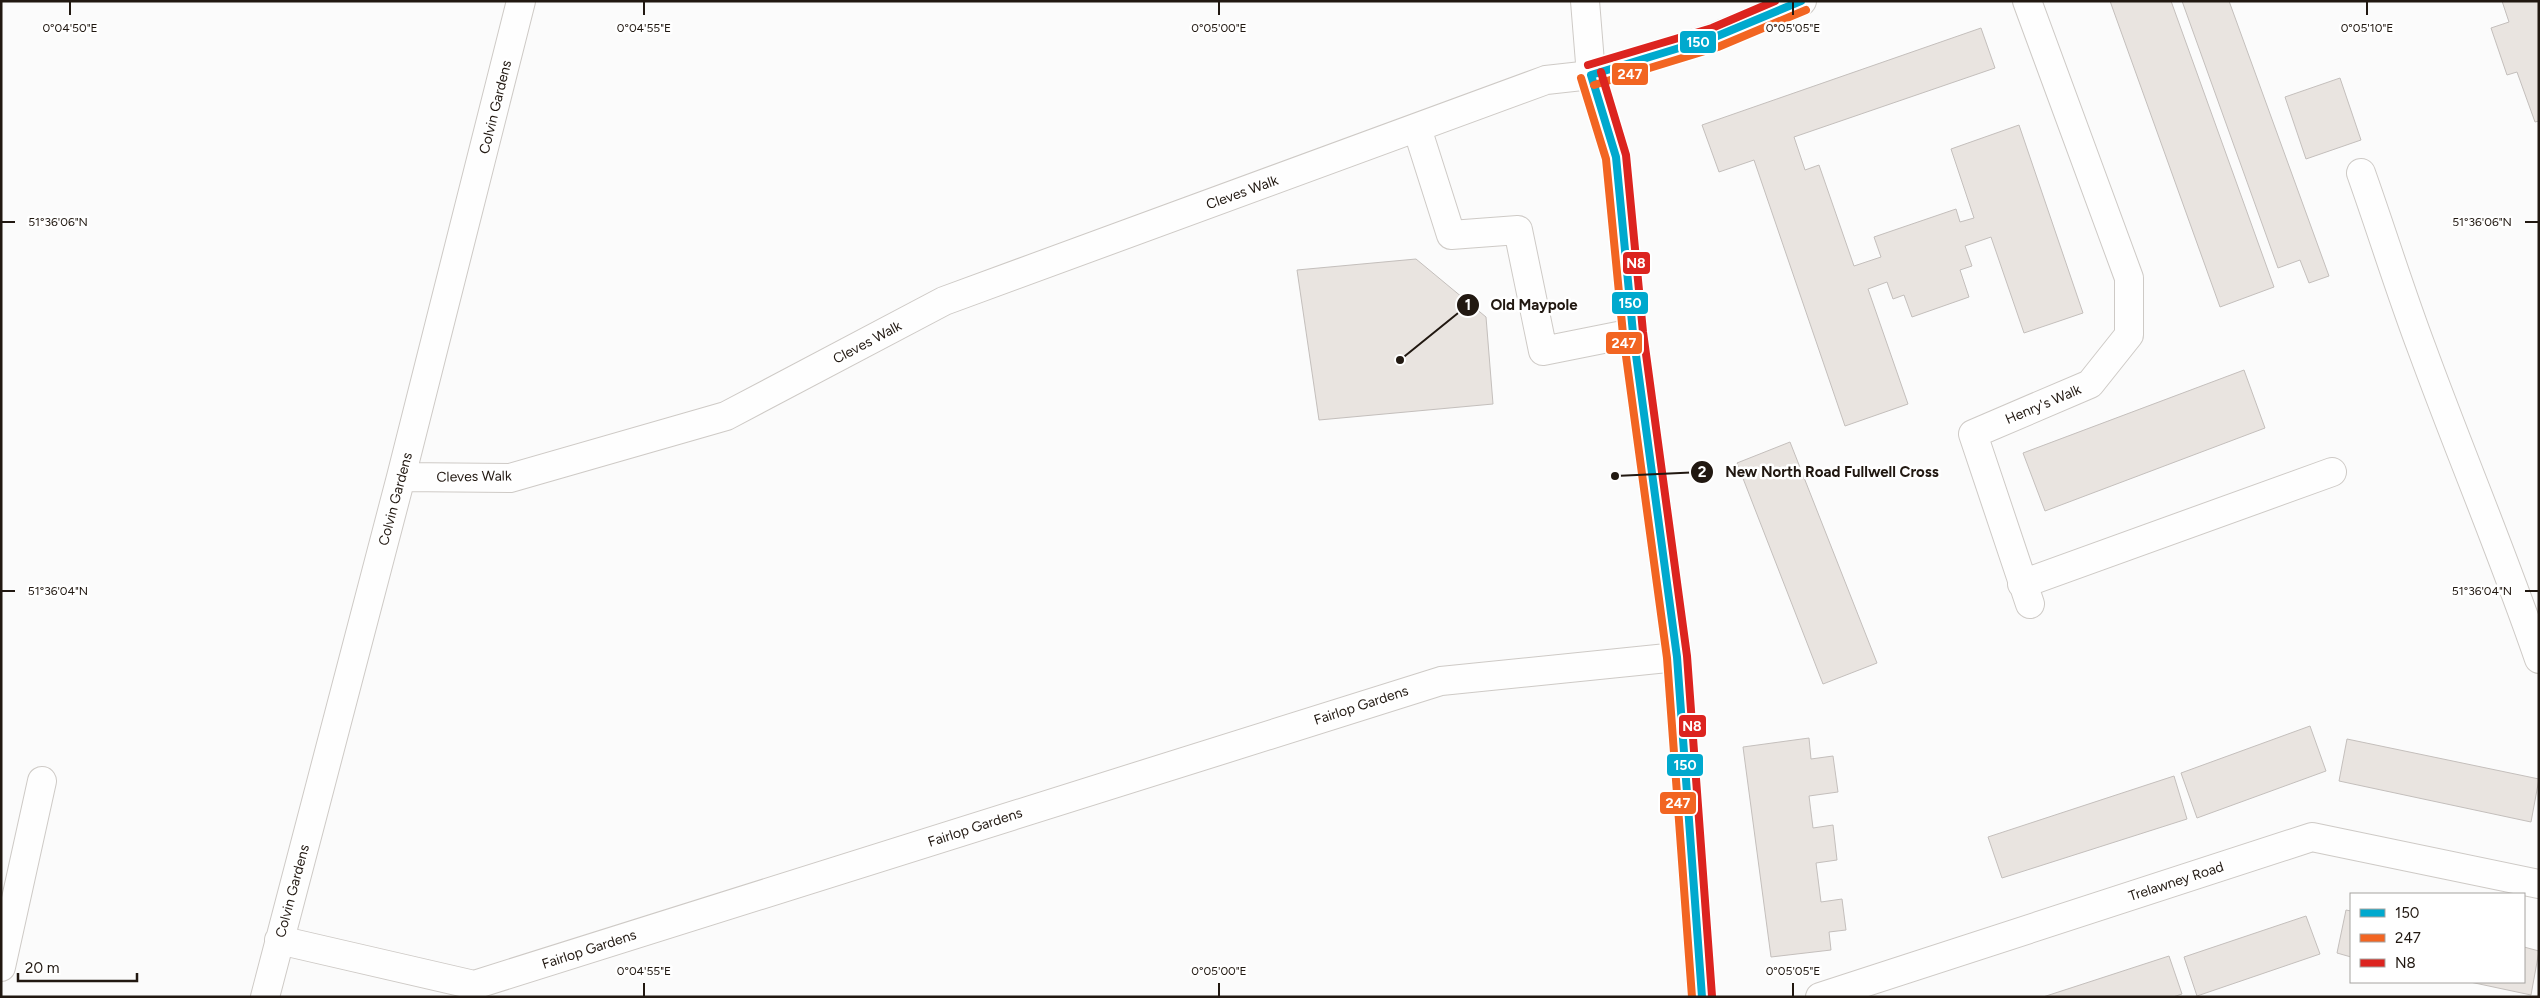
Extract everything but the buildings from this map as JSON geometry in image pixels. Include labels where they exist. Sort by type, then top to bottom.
[{"type":"street","name":"Colvin Gardens","points":[[265,997],[401,477],[521,1]]},
{"type":"street","points":[[1585,1],[1591,75],[1616,157],[1633,333],[1677,657],[1702,997]]},
{"type":"street","name":"Cleves Walk","points":[[401,477],[510,478],[726,416],[944,301],[1546,80],[1591,75],[1720,36],[1802,1]]},
{"type":"street","name":"Henry's Walk","points":[[2028,1],[2129,278],[2129,335],[2090,384],[1973,434],[2026,594],[2332,472]]},
{"type":"street","points":[[1417,128],[1451,235],[1518,230],[1544,350],[1633,333]]},
{"type":"street","points":[[2361,173],[2421,347],[2507,568],[2539,658]]},
{"type":"street","name":"Fairlop Gardens","points":[[279,940],[474,985],[1440,681],[1677,657]]},
{"type":"street","points":[[1,967],[42,781]]},
{"type":"street","name":"Trelawney Road","points":[[1820,997],[2312,837],[2539,884]]},
{"type":"transit line","name":"N8","points":[[1588,65],[1712,28],[1775,1]]},
{"type":"transit line","name":"150","points":[[1591,75],[1715,37],[1801,1]]},
{"type":"transit line","name":"247","points":[[1594,85],[1718,47],[1806,10]]},
{"type":"transit line","name":"N8","points":[[1601,72],[1626,155],[1643,332],[1687,656],[1712,996]]},
{"type":"transit line","name":"150","points":[[1591,75],[1616,157],[1633,333],[1677,657],[1702,997]]},
{"type":"transit line","name":"247","points":[[1581,78],[1606,159],[1623,334],[1667,658],[1692,997]]},
{"type":"place","name":"Old Maypole","points":[[1400,360]]},
{"type":"place","name":"New North Road Fullwell Cross","points":[[1615,476]]}]
